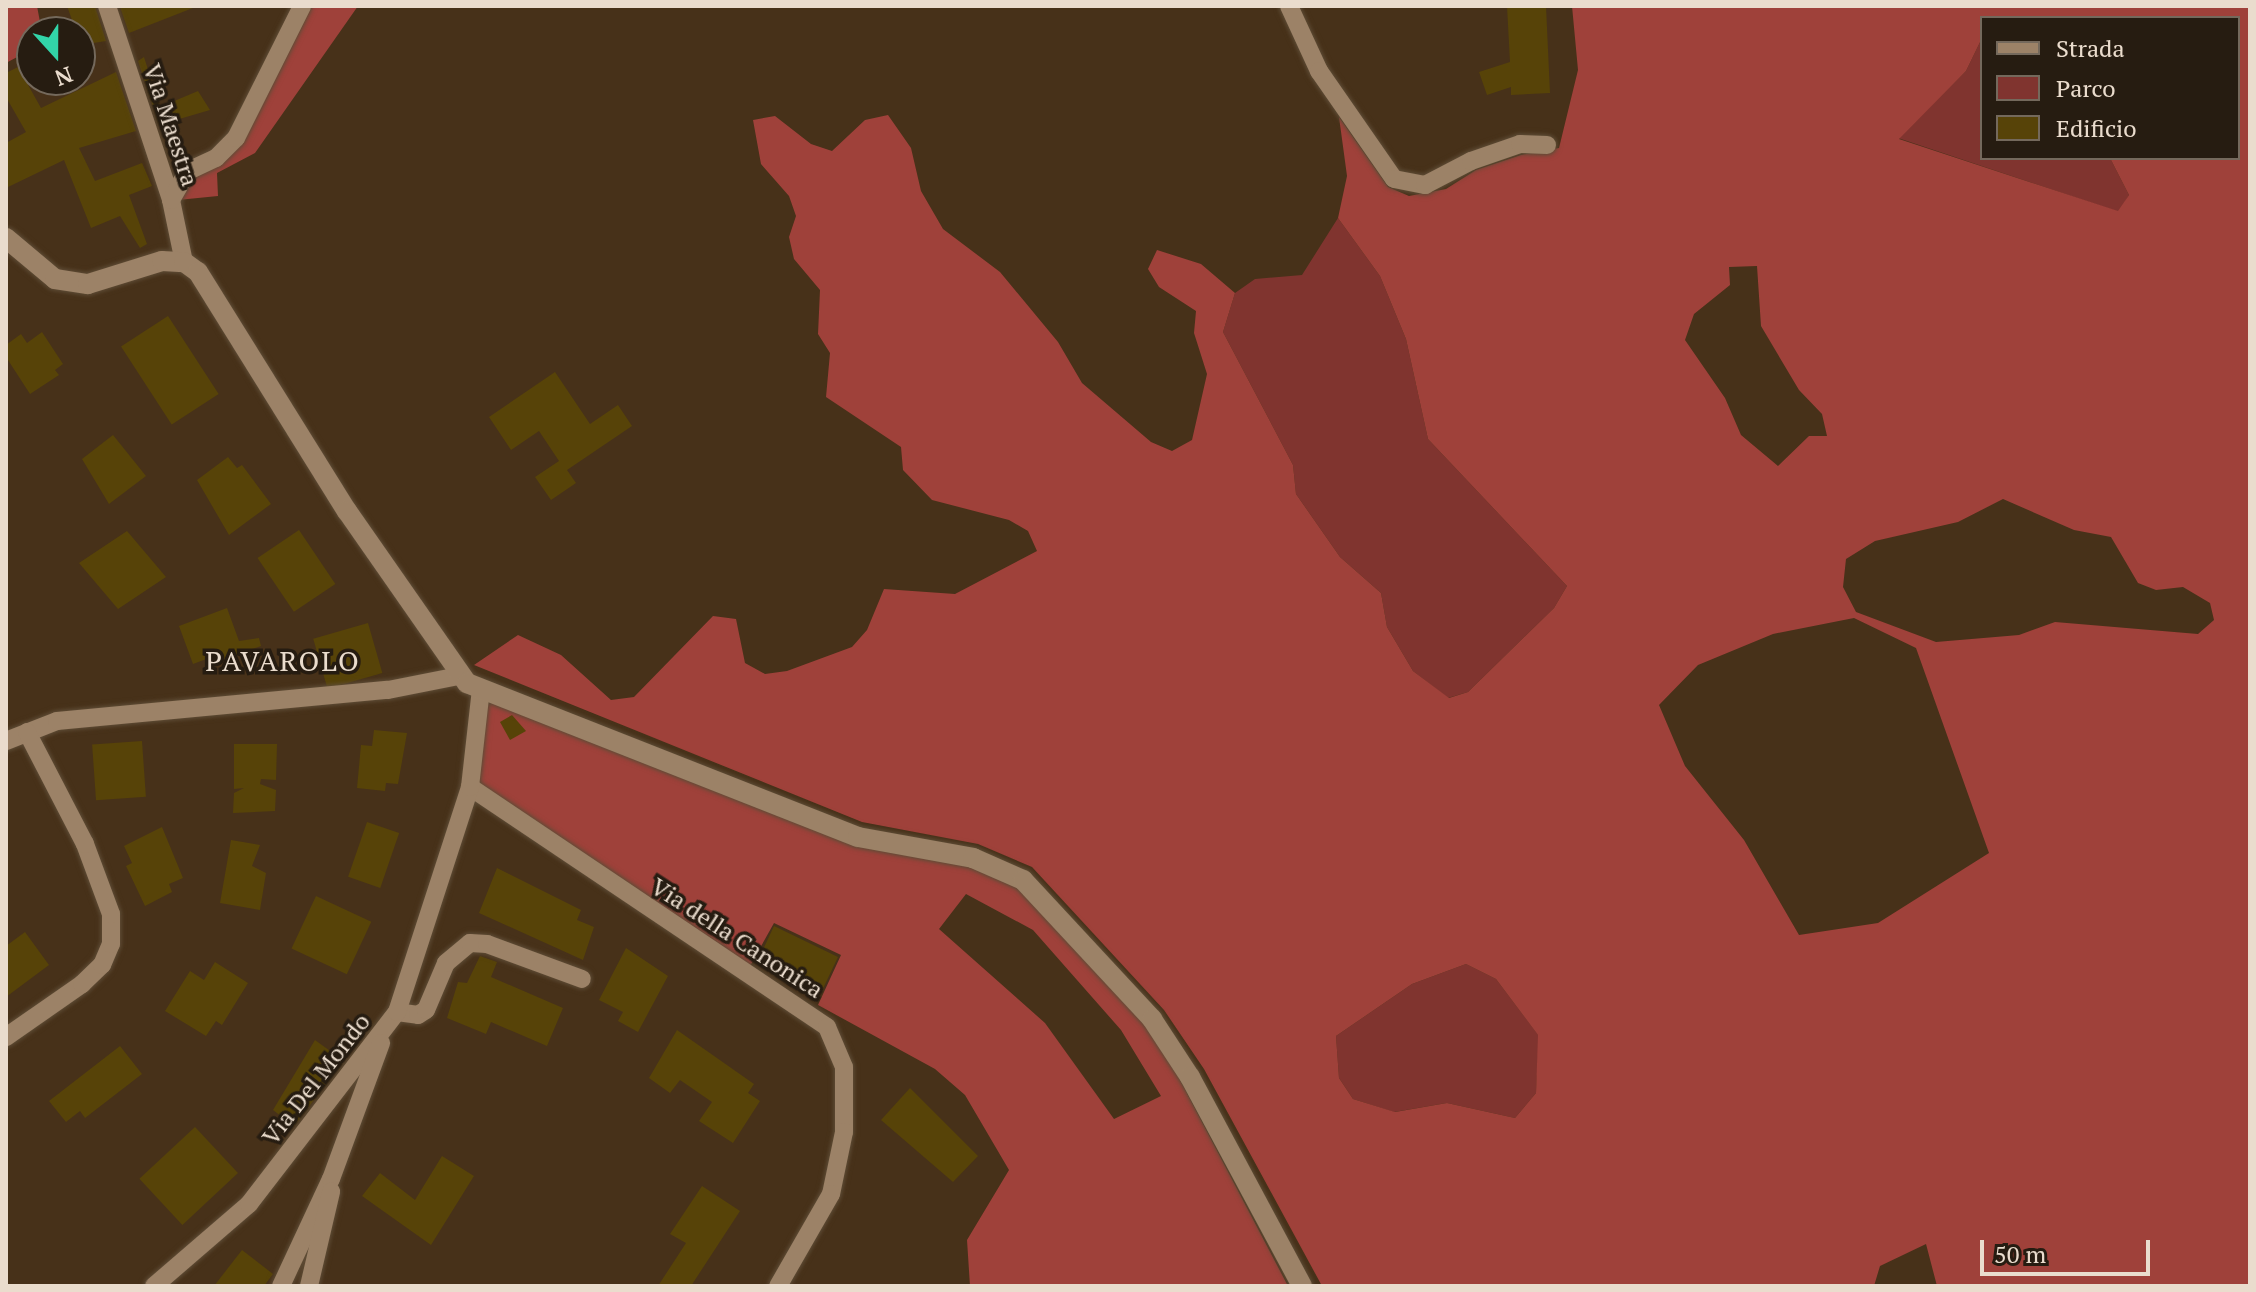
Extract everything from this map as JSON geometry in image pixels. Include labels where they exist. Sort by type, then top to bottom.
[{"type":"street","name":"Via Maestra","points":[[107,6],[171,200],[184,262]]},
{"type":"street","points":[[171,200],[188,171],[216,158],[236,138],[302,6]]},
{"type":"street","points":[[1289,6],[1319,71],[1394,179],[1425,185],[1520,144],[1547,145]]},
{"type":"street","points":[[6,238],[55,279],[88,284],[162,261],[184,262],[198,272],[459,676],[481,689],[858,837],[973,858],[1023,880],[1152,1019],[1190,1077],[1302,1286]]},
{"type":"street","points":[[6,741],[57,721],[388,690],[459,676]]},
{"type":"street","name":"Via Del Mondo","points":[[154,1286],[249,1204],[383,1036],[397,1012],[470,787],[481,689]]},
{"type":"street","points":[[6,1037],[82,984],[102,965],[111,944],[111,914],[85,844],[27,732]]},
{"type":"street","name":"Via della Canonica","points":[[470,787],[827,1027],[844,1067],[844,1132],[831,1194],[778,1286]]},
{"type":"street","points":[[397,1012],[418,1015],[426,1010],[446,963],[470,943],[487,944],[582,979]]},
{"type":"street","points":[[281,1286],[331,1179],[383,1036]]},
{"type":"street","points":[[309,1286],[332,1199],[331,1179]]},
{"type":"green space","points":[[1980,42],[1980,160],[2111,160],[2129,195],[2119,212],[1898,138],[1966,71]]},
{"type":"green space","points":[[1338,218],[1380,276],[1406,339],[1428,439],[1567,586],[1554,608],[1468,692],[1448,698],[1413,671],[1387,627],[1381,593],[1340,557],[1296,494],[1293,465],[1223,332],[1235,293],[1255,279],[1302,275]]},
{"type":"green space","points":[[1466,964],[1496,979],[1539,1036],[1536,1093],[1515,1118],[1447,1103],[1394,1112],[1353,1099],[1339,1078],[1336,1036],[1412,984]]},
{"type":"shaded area","points":[[6,6],[37,6],[39,16],[16,16],[16,58],[6,63]]},
{"type":"shaded area","points":[[306,6],[358,6],[255,153],[217,173],[218,196],[178,200],[192,174],[218,160]]},
{"type":"shaded area","points":[[1572,6],[2250,6],[2250,1286],[1937,1286],[1926,1244],[1880,1266],[1874,1286],[1322,1286],[1204,1069],[1164,1010],[1032,867],[978,844],[862,822],[474,665],[518,635],[561,655],[611,700],[634,697],[713,616],[736,619],[745,663],[765,674],[787,671],[852,647],[867,630],[884,589],[955,594],[1037,551],[1028,531],[1009,520],[932,500],[903,470],[901,447],[826,397],[830,353],[818,334],[820,290],[794,259],[789,237],[796,216],[789,196],[761,164],[753,120],[775,116],[811,144],[832,151],[865,120],[888,115],[911,148],[921,191],[943,229],[1000,272],[1058,342],[1082,383],[1151,442],[1172,451],[1192,440],[1207,374],[1194,333],[1196,311],[1159,287],[1148,269],[1157,250],[1201,264],[1235,293],[1223,332],[1293,465],[1296,494],[1340,557],[1381,593],[1387,627],[1413,671],[1449,698],[1468,692],[1554,608],[1567,586],[1428,439],[1406,339],[1380,276],[1338,218],[1347,176],[1339,117],[1388,187],[1409,196],[1446,189],[1476,170],[1521,155],[1559,148],[1578,70]],"holes":[[[1757,266],[1761,326],[1799,390],[1822,414],[1827,436],[1809,436],[1778,466],[1741,435],[1725,398],[1685,340],[1694,314],[1730,285],[1729,267]],[[2003,499],[2074,530],[2111,537],[2138,583],[2156,590],[2183,587],[2210,603],[2214,620],[2198,634],[2055,622],[2019,635],[1936,642],[1856,612],[1843,587],[1846,559],[1875,541],[1958,522]],[[1854,618],[1916,648],[1989,853],[1878,923],[1799,935],[1744,840],[1685,766],[1659,705],[1698,665],[1773,634]],[[1466,964],[1496,979],[1538,1035],[1536,1093],[1515,1118],[1447,1103],[1395,1112],[1353,1099],[1339,1078],[1336,1036],[1412,984]]]},
{"type":"shaded area","points":[[485,696],[699,783],[974,862],[1021,884],[1150,1023],[1288,1286],[970,1286],[967,1240],[1009,1170],[965,1095],[935,1069],[818,1005],[841,955],[774,923],[749,968],[476,788]],"holes":[[[966,894],[1033,930],[1121,1030],[1161,1096],[1114,1119],[1045,1023],[939,929]]]},
{"type":"building","points":[[67,6],[95,6],[106,41],[96,43],[96,16],[71,16]]},
{"type":"building","points":[[129,6],[198,6],[129,33],[120,7]]},
{"type":"building","points":[[1507,6],[1546,6],[1550,93],[1511,95],[1511,87],[1487,95],[1479,72],[1510,62]]},
{"type":"building","points":[[144,57],[160,107],[198,91],[210,110],[159,125],[138,61]]},
{"type":"building","points":[[16,68],[16,96],[34,96],[41,108],[66,96],[96,96],[96,82],[116,72],[136,131],[79,148],[95,181],[142,163],[152,186],[129,195],[147,244],[140,248],[120,216],[91,228],[64,160],[6,188],[6,143],[26,132],[6,97],[6,73]]},
{"type":"building","points":[[168,316],[219,394],[172,424],[121,346]]},
{"type":"building","points":[[42,332],[63,364],[55,370],[59,375],[30,394],[6,357],[6,345],[21,334],[27,343]]},
{"type":"building","points":[[555,372],[590,424],[618,405],[632,426],[567,470],[576,483],[551,500],[535,477],[559,461],[539,431],[511,450],[489,417]]},
{"type":"building","points":[[113,435],[146,476],[109,504],[82,459]]},
{"type":"building","points":[[228,457],[237,468],[242,465],[271,504],[229,535],[197,480]]},
{"type":"building","points":[[299,530],[335,584],[294,612],[258,558]]},
{"type":"building","points":[[127,531],[166,577],[118,609],[79,563]]},
{"type":"building","points":[[227,608],[239,641],[259,638],[261,646],[211,664],[209,658],[193,664],[179,626]]},
{"type":"building","points":[[368,623],[382,673],[328,689],[313,639]]},
{"type":"building","points":[[512,715],[526,731],[510,740],[500,722]]},
{"type":"building","points":[[374,730],[407,733],[398,784],[386,783],[385,791],[357,788],[361,745],[372,746]]},
{"type":"building","points":[[142,741],[146,797],[96,800],[92,744]]},
{"type":"building","points":[[234,744],[277,744],[276,780],[261,779],[260,784],[276,790],[275,811],[233,813],[234,793],[244,788],[234,789]]},
{"type":"building","points":[[367,822],[399,833],[380,888],[348,877]]},
{"type":"building","points":[[162,827],[183,878],[169,884],[172,892],[145,906],[126,866],[132,863],[124,846]]},
{"type":"building","points":[[231,840],[260,845],[252,866],[266,873],[260,910],[220,903]]},
{"type":"building","points":[[497,868],[581,910],[577,920],[594,927],[583,960],[479,913]]},
{"type":"building","points":[[316,896],[371,922],[347,974],[291,949]]},
{"type":"building","points":[[774,926],[838,957],[819,997],[768,969],[772,959],[761,954]]},
{"type":"building","points":[[25,932],[49,965],[6,997],[6,946]]},
{"type":"building","points":[[626,948],[668,976],[638,1032],[618,1021],[623,1012],[599,1000]]},
{"type":"building","points":[[480,956],[497,962],[491,977],[563,1008],[547,1046],[491,1022],[486,1034],[447,1018],[458,982],[467,983]]},
{"type":"building","points":[[215,962],[248,983],[222,1025],[216,1021],[206,1036],[165,1011],[190,971],[204,980]]},
{"type":"building","points":[[677,1030],[754,1084],[748,1093],[760,1101],[733,1143],[699,1121],[712,1102],[680,1080],[670,1093],[649,1078]]},
{"type":"building","points":[[315,1040],[344,1061],[294,1126],[273,1110]]},
{"type":"building","points":[[120,1046],[142,1074],[85,1118],[80,1111],[66,1122],[49,1101]]},
{"type":"building","points":[[910,1088],[978,1156],[953,1182],[881,1120]]},
{"type":"building","points":[[195,1127],[238,1173],[182,1225],[139,1179]]},
{"type":"building","points":[[442,1156],[474,1176],[431,1245],[362,1196],[380,1173],[415,1200]]},
{"type":"building","points":[[702,1186],[740,1211],[691,1286],[658,1286],[686,1243],[670,1234]]},
{"type":"building","points":[[242,1250],[273,1274],[264,1286],[214,1286]]},
{"type":"district","name":"PAVAROLO","points":[[283,661]]}]
